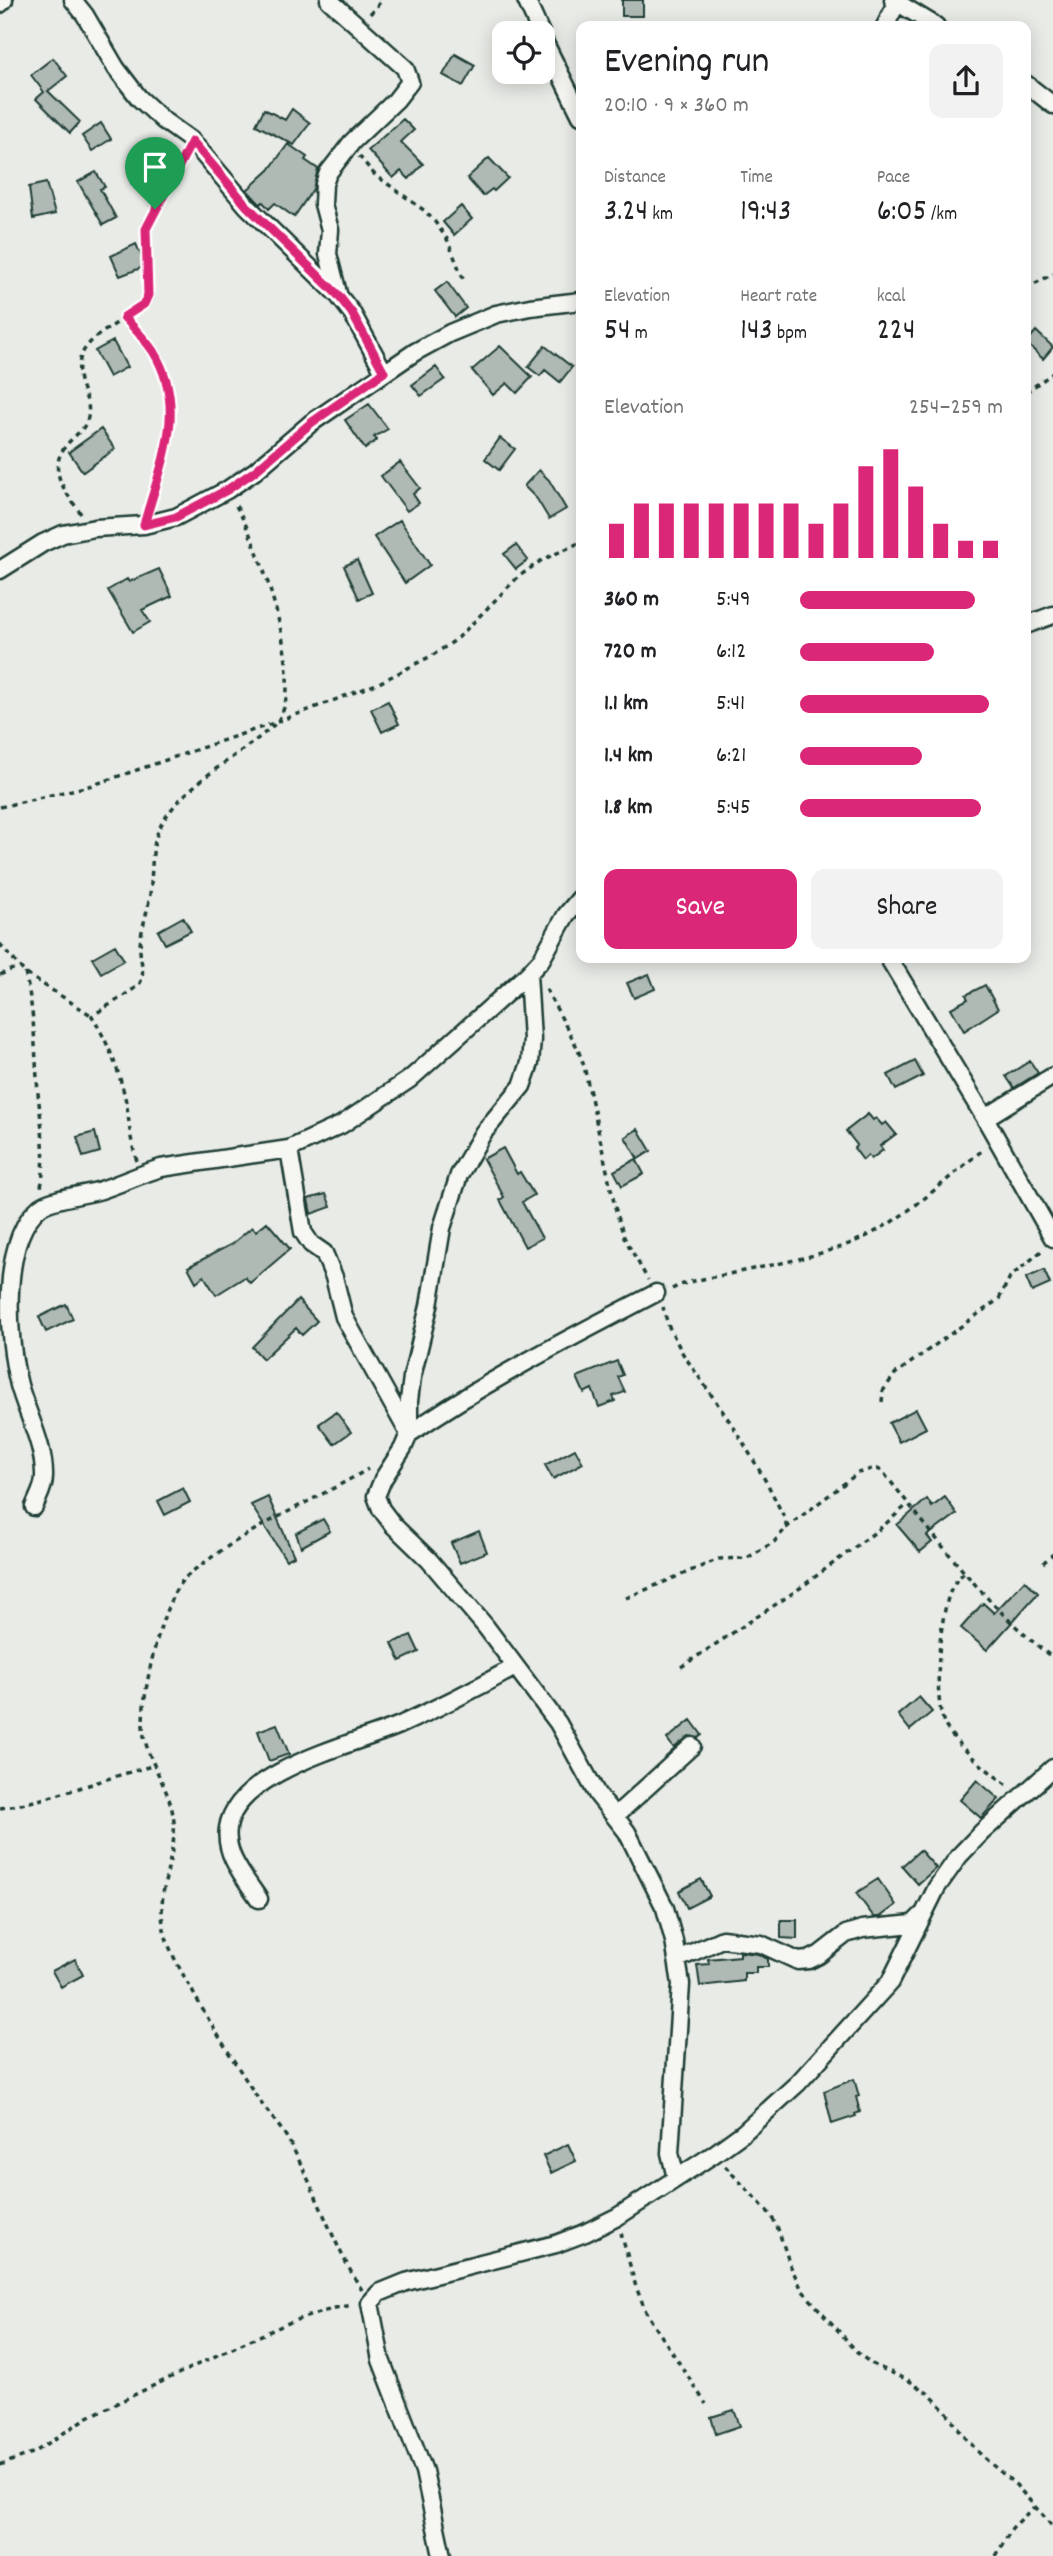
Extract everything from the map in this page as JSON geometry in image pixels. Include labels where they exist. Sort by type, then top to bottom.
[{"type":"street","points":[[0,4],[4,0]]},
{"type":"street","points":[[329,0],[395,58],[409,76],[410,82],[404,92],[352,142],[328,173],[322,193],[330,222],[328,254],[338,295]]},
{"type":"street","points":[[526,0],[536,21]]},
{"type":"street","points":[[79,1],[116,68],[139,98],[164,121],[192,141],[247,206],[338,295],[352,313],[384,372]]},
{"type":"street","points":[[887,21],[895,2],[927,21]]},
{"type":"street","points":[[555,62],[576,106]]},
{"type":"street","points":[[1031,88],[1053,105]]},
{"type":"street","points":[[0,570],[43,543],[63,534],[95,528],[144,525],[176,517],[227,490],[255,471],[311,423],[384,372],[450,333],[496,314],[576,302]]},
{"type":"street","points":[[1031,623],[1053,615]]},
{"type":"street","points":[[34,1507],[43,1485],[42,1456],[12,1355],[10,1324],[12,1267],[18,1239],[27,1219],[42,1205],[104,1189],[144,1173],[161,1168],[289,1149],[341,1125],[410,1079],[528,974],[541,960],[566,915],[576,903]]},
{"type":"street","points":[[892,963],[985,1118],[1053,1240]]},
{"type":"street","points":[[528,974],[532,1039],[530,1063],[522,1086],[483,1133],[459,1175],[436,1255],[429,1306],[412,1377],[409,1434],[376,1496],[381,1509],[478,1617],[558,1723],[597,1794],[627,1832],[664,1908],[678,1959],[680,2007],[670,2153],[676,2178]]},
{"type":"street","points":[[985,1118],[1053,1076]]},
{"type":"street","points":[[289,1149],[303,1232],[311,1244],[324,1253],[344,1317],[409,1434]]},
{"type":"street","points":[[409,1434],[480,1388],[659,1298]]},
{"type":"street","points":[[259,1899],[234,1860],[228,1844],[230,1819],[247,1795],[301,1761],[383,1732],[443,1706],[515,1667]]},
{"type":"street","points":[[615,1816],[692,1746]]},
{"type":"street","points":[[442,2556],[424,2471],[381,2360],[370,2303],[379,2293],[406,2282],[556,2244],[617,2217],[714,2154],[774,2106],[879,1995],[895,1974],[937,1887],[959,1856],[1053,1768]]},
{"type":"street","points":[[678,1959],[722,1939],[761,1944],[798,1961],[809,1960],[846,1934],[862,1929],[913,1924],[923,1913]]},
{"type":"path","points":[[95,528],[72,501],[57,471],[61,451],[85,427],[89,416],[89,405],[78,372],[81,353],[94,338],[144,304],[148,295],[146,229],[192,141]]},
{"type":"path","points":[[352,142],[374,174],[425,211],[435,222],[451,248],[464,281]]},
{"type":"path","points":[[1031,285],[1053,274]]},
{"type":"path","points":[[124,317],[153,351],[168,386],[169,445],[144,525]]},
{"type":"path","points":[[1031,388],[1053,373]]},
{"type":"path","points":[[92,1016],[139,984],[143,974],[141,929],[150,895],[153,847],[161,826],[200,781],[230,761],[277,722],[286,698],[289,674],[262,560],[245,520],[227,490]]},
{"type":"path","points":[[0,807],[93,785],[353,695],[433,655],[457,639],[518,577],[542,559],[576,543]]},
{"type":"path","points":[[0,944],[25,973],[92,1016],[105,1037],[118,1072],[127,1108],[129,1137],[144,1173]]},
{"type":"path","points":[[541,960],[544,985],[577,1046],[584,1066],[609,1185],[624,1237],[659,1298],[668,1325],[683,1354],[737,1433],[781,1510],[786,1528]]},
{"type":"path","points":[[0,975],[18,966]]},
{"type":"path","points":[[25,973],[32,1000],[44,1166],[42,1184],[27,1219]]},
{"type":"path","points":[[659,1298],[688,1282],[845,1246],[909,1210],[996,1139]]},
{"type":"path","points":[[882,1402],[883,1391],[895,1374],[999,1299],[1010,1277],[1053,1240]]},
{"type":"path","points":[[626,1598],[719,1559],[747,1558],[774,1542],[786,1528],[858,1473],[875,1468],[882,1471],[964,1573],[1011,1623],[1053,1658]]},
{"type":"path","points":[[681,1667],[796,1591],[907,1505]]},
{"type":"path","points":[[1043,1563],[1053,1554]]},
{"type":"path","points":[[964,1573],[949,1592],[942,1632],[939,1674],[941,1714],[945,1726],[964,1749],[999,1779],[1023,1795]]},
{"type":"path","points":[[0,1808],[55,1796],[106,1777],[152,1766]]},
{"type":"path","points":[[714,2154],[769,2213],[778,2226],[790,2265],[802,2290],[859,2354],[872,2364],[908,2380],[929,2394],[971,2443],[1016,2485],[1053,2527]]},
{"type":"path","points":[[617,2217],[628,2260],[648,2314],[706,2404]]},
{"type":"path","points":[[0,2465],[35,2452],[88,2417],[293,2321],[335,2308],[370,2303]]},
{"type":"path","points":[[996,2556],[1012,2528],[1034,2507]]},
{"type":"building","points":[[622,0],[643,0],[643,16],[622,16]]},
{"type":"building","points":[[455,54],[475,65],[463,86],[443,75]]},
{"type":"building","points":[[53,58],[67,76],[48,91],[80,122],[70,133],[36,99],[44,92],[31,75]]},
{"type":"building","points":[[264,109],[285,120],[292,109],[310,123],[294,145],[256,125]]},
{"type":"building","points":[[403,119],[414,130],[401,142],[423,164],[409,179],[401,171],[393,178],[368,150]]},
{"type":"building","points":[[101,123],[111,139],[92,151],[82,136]]},
{"type":"building","points":[[288,144],[307,157],[305,160],[318,169],[313,189],[294,217],[275,203],[269,209],[263,202],[260,204],[247,190],[269,170]]},
{"type":"building","points":[[489,158],[508,178],[494,191],[492,189],[483,196],[467,178]]},
{"type":"building","points":[[96,172],[105,187],[100,189],[116,218],[103,225],[78,182]]},
{"type":"building","points":[[46,183],[55,214],[33,219],[29,187]]},
{"type":"building","points":[[461,206],[472,219],[454,235],[443,222]]},
{"type":"building","points":[[136,244],[146,266],[120,276],[111,256]]},
{"type":"building","points":[[447,282],[466,308],[455,317],[435,291]]},
{"type":"building","points":[[1036,331],[1053,347],[1043,359],[1031,348],[1031,337]]},
{"type":"building","points":[[113,341],[127,367],[109,377],[95,351]]},
{"type":"building","points":[[500,346],[532,377],[517,393],[507,383],[493,395],[472,370]]},
{"type":"building","points":[[545,346],[572,367],[560,382],[545,370],[540,376],[528,367]]},
{"type":"building","points":[[436,367],[445,379],[421,396],[412,385]]},
{"type":"building","points":[[369,404],[388,429],[374,437],[377,440],[365,449],[345,420]]},
{"type":"building","points":[[101,429],[115,449],[83,472],[69,452]]},
{"type":"building","points":[[500,438],[515,449],[499,470],[485,459]]},
{"type":"building","points":[[400,462],[420,488],[413,494],[419,503],[407,511],[381,476]]},
{"type":"building","points":[[539,470],[549,480],[566,509],[549,519],[537,499],[524,486]]},
{"type":"building","points":[[400,520],[430,565],[405,583],[374,537]]},
{"type":"building","points":[[516,545],[528,560],[516,569],[504,554]]},
{"type":"building","points":[[357,560],[372,593],[359,599],[344,566]]},
{"type":"building","points":[[159,569],[172,596],[142,610],[150,622],[133,632],[108,590],[127,579],[129,582]]},
{"type":"building","points":[[388,701],[399,724],[382,732],[371,709]]},
{"type":"building","points":[[183,917],[191,931],[165,944],[158,931]]},
{"type":"building","points":[[115,945],[124,960],[101,973],[92,958]]},
{"type":"building","points":[[649,974],[655,989],[634,998],[627,983]]},
{"type":"building","points":[[985,985],[998,1009],[964,1031],[951,1008],[968,999],[966,995]]},
{"type":"building","points":[[915,1061],[923,1076],[896,1090],[888,1075]]},
{"type":"building","points":[[1030,1061],[1038,1073],[1014,1088],[1006,1076]]},
{"type":"building","points":[[868,1114],[882,1125],[886,1122],[896,1134],[880,1146],[883,1150],[871,1159],[868,1155],[863,1160],[854,1148],[857,1145],[846,1131]]},
{"type":"building","points":[[638,1129],[651,1151],[638,1159],[625,1137]]},
{"type":"building","points":[[95,1132],[100,1152],[83,1157],[77,1137]]},
{"type":"building","points":[[503,1148],[517,1174],[520,1172],[534,1195],[522,1202],[542,1238],[525,1247],[500,1200],[504,1197],[483,1159]]},
{"type":"building","points":[[636,1159],[644,1174],[622,1186],[614,1171]]},
{"type":"building","points":[[326,1194],[331,1207],[311,1214],[308,1199]]},
{"type":"building","points":[[267,1222],[290,1249],[250,1283],[245,1277],[216,1295],[204,1276],[196,1282],[188,1267],[232,1244],[252,1227],[256,1231]]},
{"type":"building","points":[[1044,1270],[1050,1284],[1032,1292],[1026,1278]]},
{"type":"building","points":[[298,1300],[317,1321],[302,1335],[296,1328],[263,1359],[252,1347]]},
{"type":"building","points":[[66,1304],[73,1319],[46,1332],[39,1317]]},
{"type":"building","points":[[617,1361],[623,1375],[618,1377],[625,1392],[613,1396],[615,1401],[599,1407],[592,1389],[584,1393],[577,1377]]},
{"type":"building","points":[[916,1409],[926,1428],[899,1442],[889,1423]]},
{"type":"building","points":[[336,1412],[351,1432],[334,1444],[319,1424]]},
{"type":"building","points":[[575,1449],[583,1463],[553,1479],[545,1465]]},
{"type":"building","points":[[183,1488],[190,1502],[165,1515],[158,1501]]},
{"type":"building","points":[[268,1497],[294,1556],[286,1560],[251,1505]]},
{"type":"building","points":[[945,1497],[957,1514],[927,1536],[932,1542],[920,1552],[897,1525],[927,1499],[932,1507]]},
{"type":"building","points":[[323,1519],[330,1531],[301,1547],[296,1533]]},
{"type":"building","points":[[479,1531],[487,1552],[460,1563],[451,1543]]},
{"type":"building","points":[[1025,1580],[1038,1593],[987,1650],[961,1628],[983,1603],[994,1613]]},
{"type":"building","points":[[411,1635],[419,1652],[400,1661],[392,1643]]},
{"type":"building","points":[[919,1697],[932,1712],[910,1730],[898,1715]]},
{"type":"building","points":[[691,1720],[702,1735],[698,1738],[689,1736],[674,1748],[667,1739]]},
{"type":"building","points":[[277,1724],[289,1754],[269,1761],[258,1731]]},
{"type":"building","points":[[977,1780],[999,1799],[981,1818],[960,1800]]},
{"type":"building","points":[[920,1850],[936,1868],[918,1884],[902,1866]]},
{"type":"building","points":[[701,1879],[710,1896],[687,1908],[679,1891]]},
{"type":"building","points":[[878,1879],[896,1905],[880,1917],[874,1917],[856,1893]]},
{"type":"building","points":[[781,1920],[797,1920],[797,1939],[781,1938]]},
{"type":"building","points":[[740,1952],[758,1954],[768,1959],[768,1967],[756,1967],[756,1973],[744,1973],[744,1981],[700,1986],[697,1965],[709,1964],[708,1959],[740,1956]]},
{"type":"building","points":[[75,1959],[83,1975],[61,1987],[52,1971]]},
{"type":"building","points":[[854,2079],[860,2112],[855,2114],[856,2116],[832,2124],[824,2091]]},
{"type":"building","points":[[568,2144],[576,2161],[551,2173],[543,2156]]},
{"type":"building","points":[[734,2410],[740,2426],[716,2434],[711,2417]]},
{"type":"route","points":[[192,141],[277,238],[338,295],[352,313],[384,372],[311,423],[255,471],[227,490],[176,517],[144,525],[169,445],[168,386],[153,351],[124,317],[144,304],[148,295],[146,229],[155,209],[168,190],[192,141]]}]
